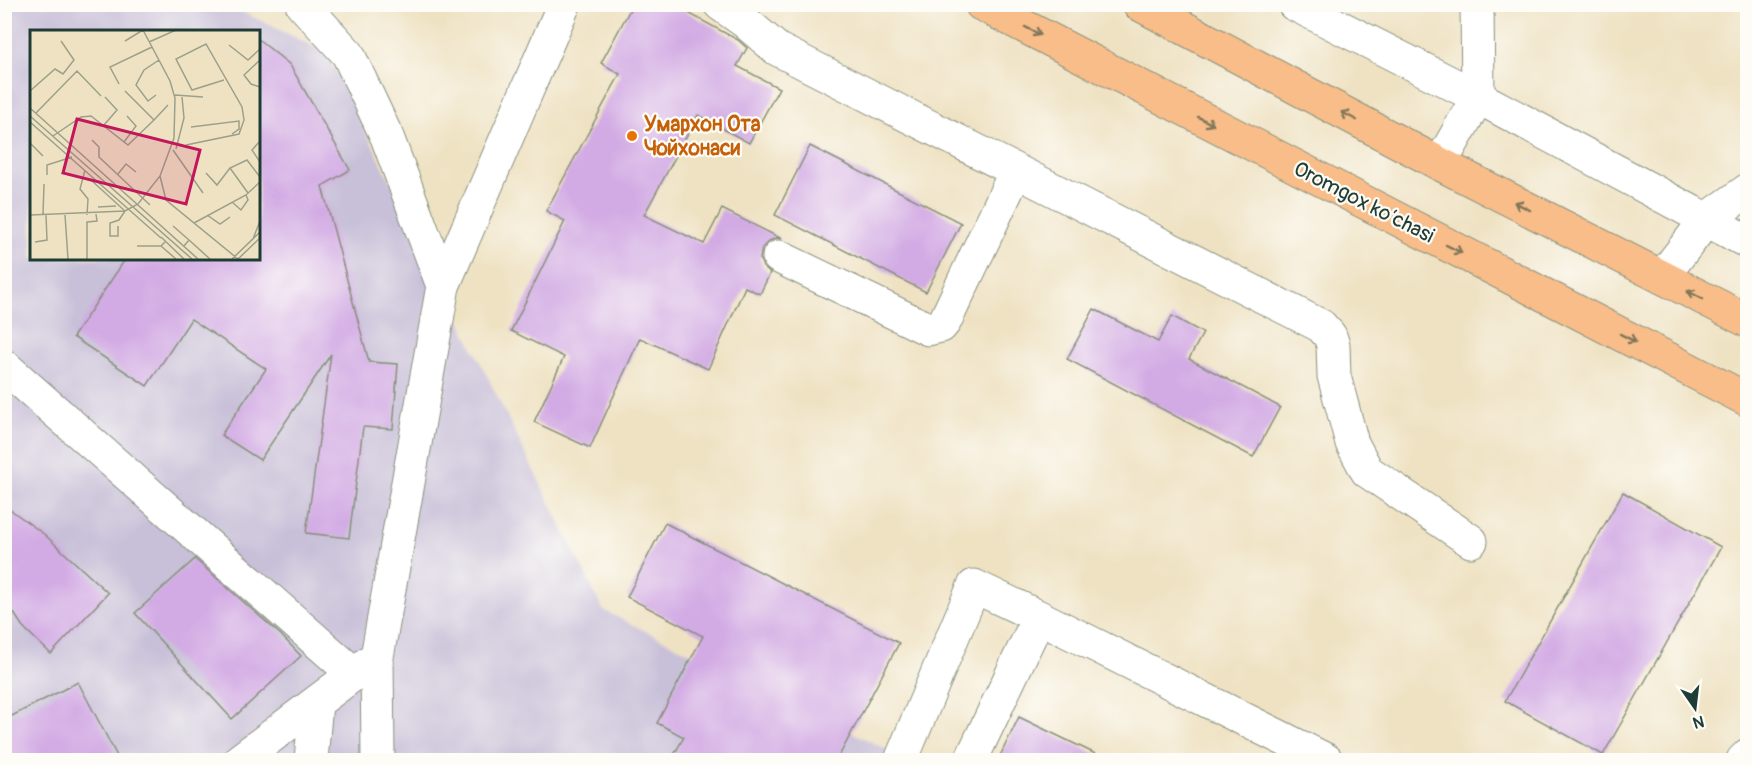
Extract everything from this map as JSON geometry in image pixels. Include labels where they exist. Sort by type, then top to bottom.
[{"type":"main road","name":"Oromgox ko‘chasi","points":[[981,4],[1748,400]]},
{"type":"main road","points":[[1139,4],[1440,164],[1748,321]]},
{"type":"street","points":[[303,4],[348,54],[387,137],[442,286]]},
{"type":"street","points":[[378,760],[366,665],[442,286],[564,4]]},
{"type":"street","points":[[720,4],[777,49],[1322,326],[1330,336],[1333,345],[1334,376],[1352,443],[1367,471],[1471,541]]},
{"type":"street","points":[[1294,4],[1478,97],[1748,242]]},
{"type":"street","points":[[1440,164],[1478,97],[1477,4]]},
{"type":"street","points":[[779,257],[928,329],[941,327],[1016,171]]},
{"type":"street","points":[[1662,278],[1706,220],[1748,190]]},
{"type":"street","points":[[4,366],[366,665]]},
{"type":"street","points":[[901,760],[974,586],[1039,616],[1326,760]]},
{"type":"street","points":[[971,760],[1039,616]]},
{"type":"street","points":[[240,760],[366,665]]},
{"type":"street","points":[[311,760],[316,703]]},
{"type":"street","points":[[1743,760],[1748,755]]},
{"type":"shaded area","points":[[4,5],[228,5],[327,53],[603,610],[908,760],[5,760]]},
{"type":"building","points":[[633,4],[672,4],[738,40],[747,48],[737,66],[779,88],[749,143],[698,115],[644,215],[704,244],[722,209],[782,239],[769,241],[762,248],[760,259],[763,267],[770,273],[760,294],[745,287],[708,369],[640,338],[590,448],[534,422],[564,357],[511,331],[565,221],[546,211],[620,74],[601,63]]},
{"type":"building","points":[[260,41],[290,65],[350,170],[322,186],[369,362],[398,364],[393,429],[363,427],[349,538],[306,533],[331,354],[260,460],[221,435],[266,369],[191,319],[147,386],[73,337],[125,260],[260,260]]},
{"type":"building","points":[[810,146],[961,223],[926,292],[775,215]]},
{"type":"building","points":[[1094,309],[1158,342],[1172,316],[1203,333],[1189,359],[1280,407],[1253,457],[1067,359]]},
{"type":"building","points":[[1623,492],[1721,547],[1603,755],[1505,701]]},
{"type":"building","points":[[4,505],[45,535],[108,593],[51,654],[23,627],[4,598]]},
{"type":"building","points":[[665,523],[899,643],[837,760],[671,760],[684,737],[657,723],[703,636],[627,597]]},
{"type":"building","points":[[195,559],[281,635],[301,656],[232,719],[135,613]]},
{"type":"building","points":[[78,682],[119,760],[4,760],[4,720]]},
{"type":"building","points":[[1019,717],[1108,760],[998,760]]},
{"type":"place","name":"Умархон Ота Чойхонаси","points":[[632,136]]}]
